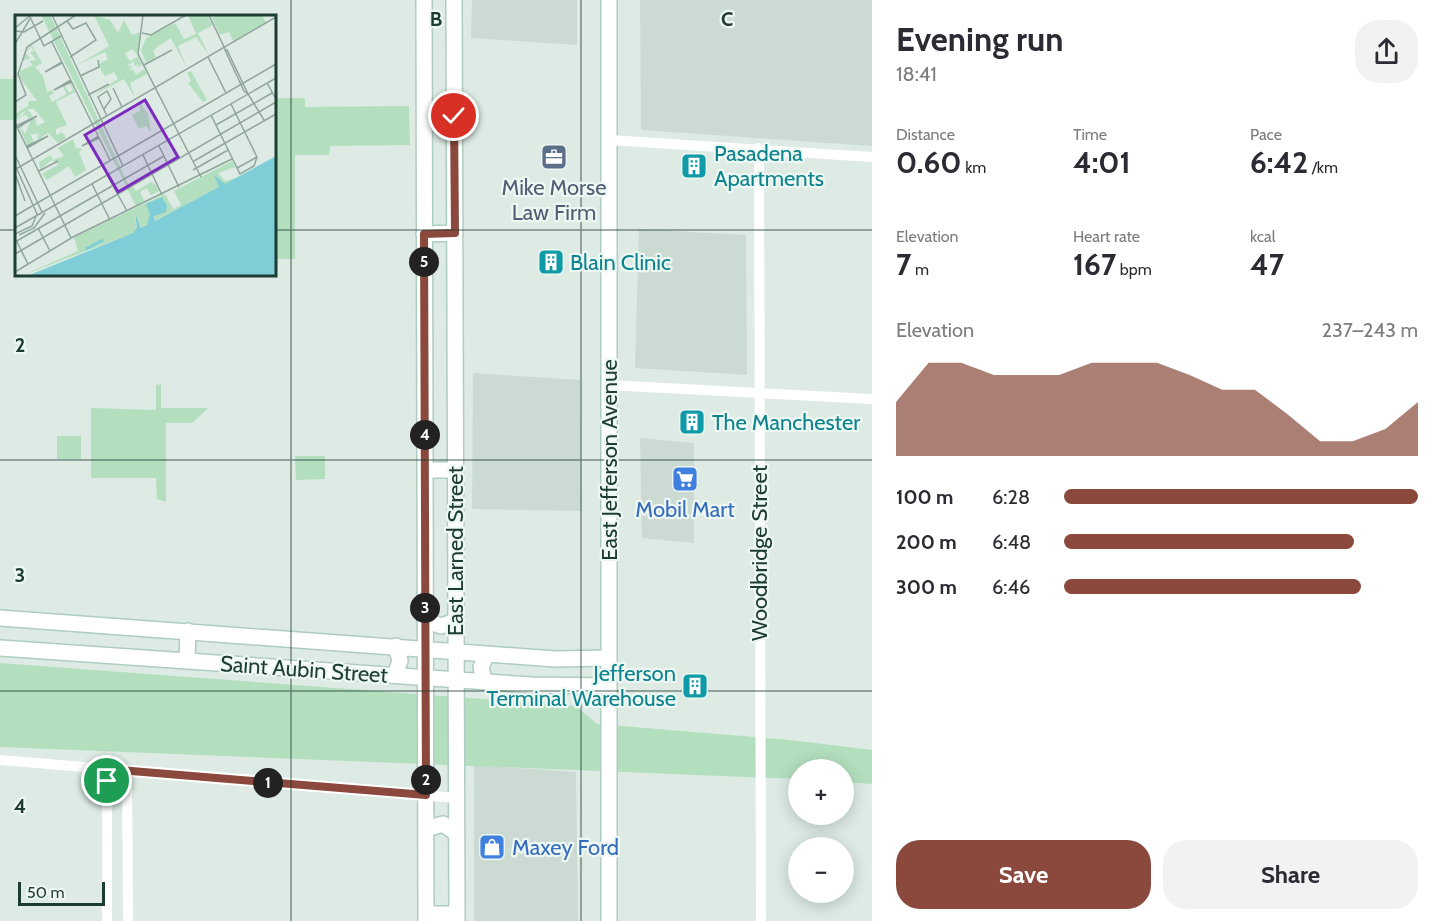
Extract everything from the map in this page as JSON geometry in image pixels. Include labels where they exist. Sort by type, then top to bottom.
[{"type":"main road","name":"East Larned Street","points":[[424,0],[426,917]]},
{"type":"main road","name":"East Larned Street","points":[[454,0],[457,917]]},
{"type":"main road","name":"East Jefferson Avenue","points":[[609,0],[609,921]]},
{"type":"main road","points":[[424,234],[455,233]]},
{"type":"main road","points":[[425,470],[455,470]]},
{"type":"main road","name":"Saint Aubin Street","points":[[0,618],[188,630],[487,654],[609,658]]},
{"type":"main road","points":[[425,620],[441,626],[455,621]]},
{"type":"main road","points":[[187,661],[188,630]]},
{"type":"main road","points":[[395,675],[400,661],[396,646]]},
{"type":"main road","name":"Saint Aubin Street","points":[[0,648],[484,681],[609,686]]},
{"type":"main road","points":[[484,681],[481,667],[487,654]]},
{"type":"main road","points":[[564,658],[569,671],[564,684]]},
{"type":"main road","points":[[426,829],[443,824],[456,832]]},
{"type":"main road","points":[[426,917],[457,917]]},
{"type":"street","points":[[609,140],[872,157]]},
{"type":"street","name":"Woodbridge Street","points":[[759,148],[761,921]]},
{"type":"street","points":[[608,385],[872,399]]},
{"type":"street","points":[[0,760],[456,798]]},
{"type":"street","points":[[107,769],[107,921]]},
{"type":"street","points":[[127,770],[128,921]]},
{"type":"street","points":[[107,902],[128,902]]},
{"type":"shaded area","points":[[472,0],[577,0],[577,45],[471,38]]},
{"type":"shaded area","points":[[640,0],[872,0],[872,146],[641,130]]},
{"type":"shaded area","points":[[639,229],[746,235],[747,375],[635,368]]},
{"type":"shaded area","points":[[473,373],[580,380],[582,511],[472,509]]},
{"type":"shaded area","points":[[640,438],[694,443],[694,543],[642,538]]},
{"type":"shaded area","points":[[474,765],[576,772],[578,921],[474,921]]},
{"type":"green space","points":[[0,79],[15,79],[15,120],[0,120]]},
{"type":"green space","points":[[276,98],[305,98],[305,107],[409,106],[410,145],[330,146],[329,155],[295,155],[295,259],[276,259]]},
{"type":"green space","points":[[161,384],[161,408],[208,408],[192,423],[166,423],[166,502],[157,499],[156,478],[91,478],[91,408],[156,410],[156,385]]},
{"type":"green space","points":[[57,436],[81,436],[81,459],[57,459]]},
{"type":"green space","points":[[295,456],[325,456],[325,479],[296,480]]},
{"type":"green space","points":[[0,663],[576,706],[597,724],[790,740],[872,750],[872,784],[854,783],[854,759],[788,759],[788,779],[0,747]]},
{"type":"place","name":"Mike Morse Law Firm","points":[[554,157]]},
{"type":"place","name":"Pasadena Apartments","points":[[694,166]]},
{"type":"place","name":"Blain Clinic","points":[[551,262]]},
{"type":"place","name":"The Manchester","points":[[692,422]]},
{"type":"place","name":"Mobil Mart","points":[[685,479]]},
{"type":"place","name":"Jefferson Terminal Warehouse","points":[[695,686]]},
{"type":"place","name":"Maxey Ford","points":[[492,847]]},
{"type":"route","points":[[107,781],[107,769],[426,795],[424,234],[455,233],[454,116]]}]
